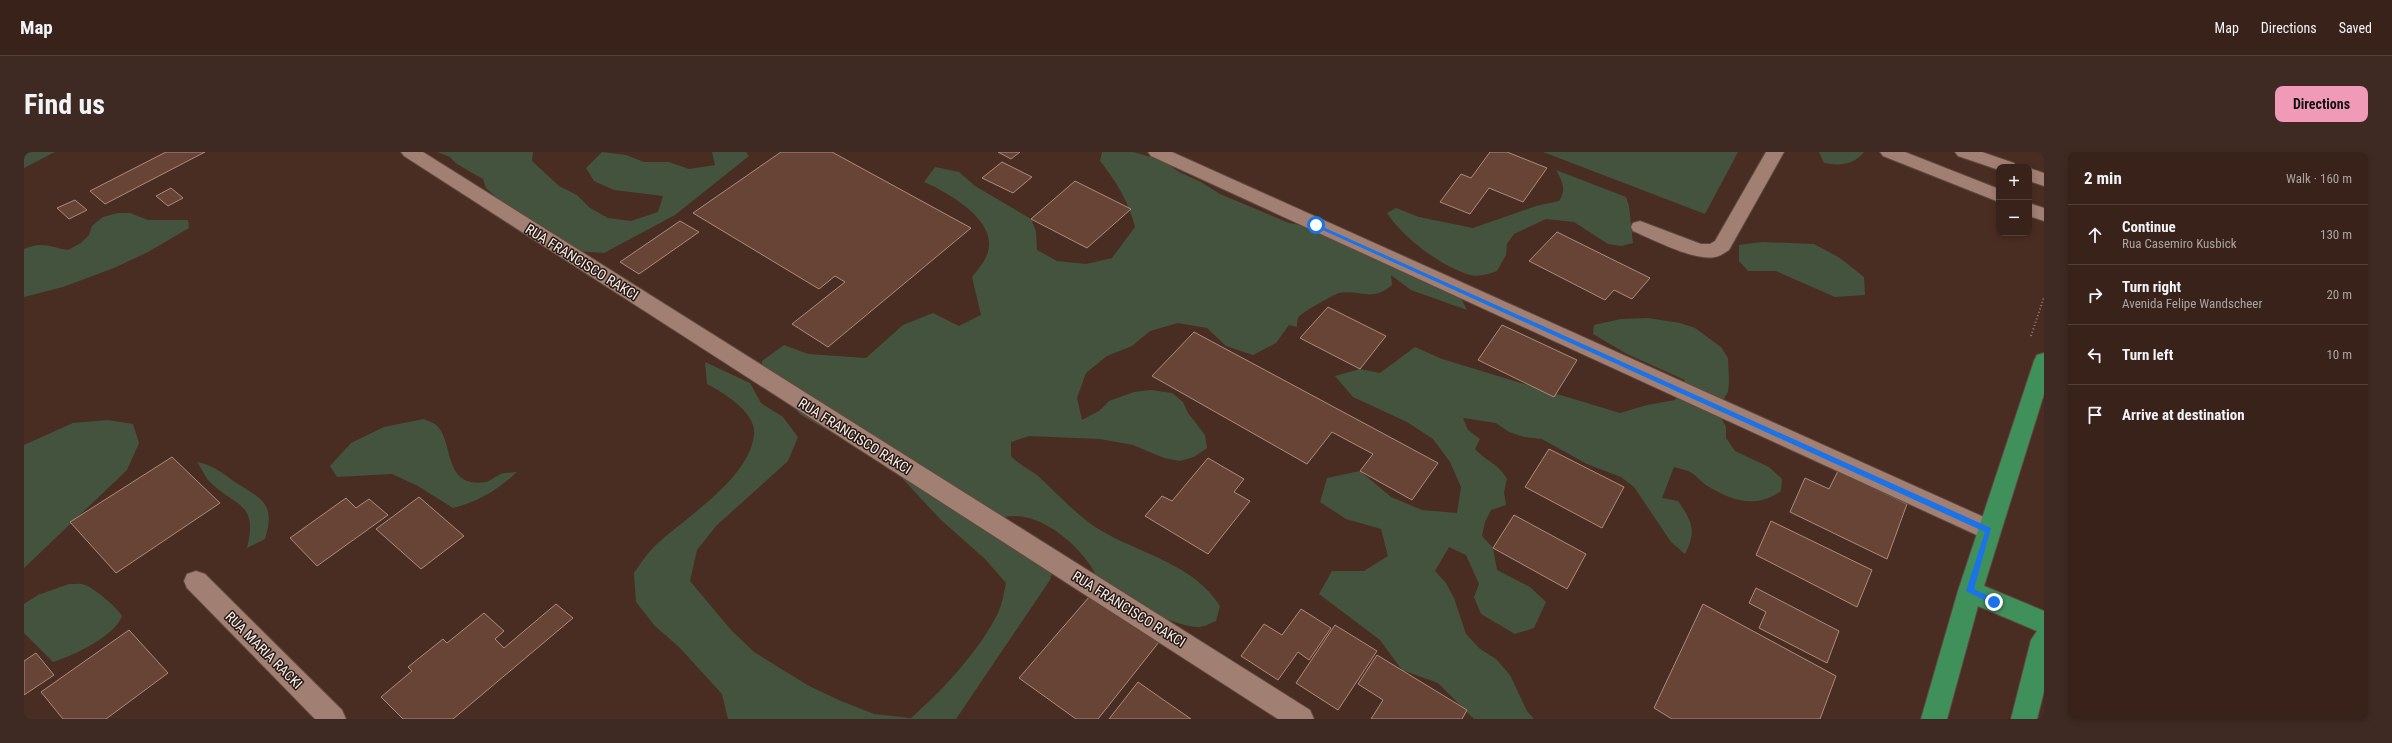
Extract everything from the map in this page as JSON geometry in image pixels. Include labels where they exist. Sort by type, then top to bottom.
[{"type":"main road","points":[[1934,719],[1970,591],[2044,361]]},
{"type":"main road","points":[[1970,591],[2044,624]]},
{"type":"main road","points":[[2024,719],[2044,640]]},
{"type":"street","name":"RUA FRANCISCO RAKCI","points":[[410,152],[1301,719]]},
{"type":"street","points":[[1156,152],[1989,530]]},
{"type":"street","points":[[1640,227],[1699,250],[1714,251],[1722,245],[1776,152]]},
{"type":"street","points":[[1889,152],[1996,195]]},
{"type":"street","points":[[1964,152],[1999,164]]},
{"type":"street","points":[[2032,175],[2044,180]]},
{"type":"street","points":[[2032,210],[2044,215]]},
{"type":"street","name":"RUA MARIA RACKI","points":[[196,581],[333,719]]},
{"type":"green space","points":[[24,152],[55,152],[24,168]]},
{"type":"green space","points":[[437,152],[533,152],[532,161],[559,186],[577,195],[590,208],[608,218],[631,221],[658,212],[663,196],[614,190],[594,181],[586,168],[602,152],[626,155],[644,162],[669,162],[689,169],[715,165],[712,152],[746,152],[749,156],[675,215],[604,253],[578,251],[507,206],[486,188],[483,179],[457,164],[450,157]]},
{"type":"green space","points":[[1102,152],[1133,152],[1162,160],[1179,172],[1201,182],[1220,194],[1289,223],[1313,227],[1457,291],[1467,310],[1411,290],[1391,275],[1392,285],[1378,293],[1339,293],[1317,304],[1304,312],[1298,318],[1297,327],[1289,325],[1276,343],[1253,355],[1226,346],[1207,328],[1178,323],[1150,331],[1132,346],[1107,356],[1086,373],[1077,398],[1082,420],[1099,411],[1109,401],[1134,392],[1151,390],[1172,393],[1183,402],[1188,413],[1205,435],[1207,448],[1194,457],[1180,461],[1164,458],[1133,445],[1100,439],[1029,436],[1011,442],[1011,456],[1014,459],[1038,476],[1076,512],[1100,530],[1165,561],[1196,580],[1209,592],[1220,606],[1216,621],[1201,627],[1191,626],[1152,614],[1115,596],[1105,588],[1090,564],[1079,551],[1059,533],[1034,520],[1008,516],[996,520],[1054,566],[1050,580],[956,719],[728,719],[722,694],[679,647],[655,626],[636,602],[634,573],[654,547],[715,496],[741,467],[750,451],[754,435],[754,427],[750,419],[745,412],[730,398],[707,384],[705,362],[750,383],[761,403],[783,417],[798,437],[788,461],[716,526],[697,550],[690,581],[731,630],[754,652],[809,686],[841,701],[874,714],[911,718],[947,683],[981,641],[998,613],[1006,583],[985,559],[940,519],[901,477],[876,458],[801,415],[783,396],[763,383],[762,361],[784,345],[808,354],[866,358],[903,325],[933,313],[959,326],[981,315],[972,277],[984,261],[988,252],[989,242],[987,232],[981,222],[964,205],[943,191],[924,182],[935,167],[959,172],[975,186],[1031,219],[1036,231],[1037,250],[1057,261],[1086,264],[1112,258],[1135,227],[1121,192],[1100,161]]},
{"type":"green space","points":[[1543,152],[1738,152],[1705,214]]},
{"type":"green space","points":[[1819,152],[1864,152],[1856,160],[1846,164],[1835,164],[1824,163]]},
{"type":"green space","points":[[1556,170],[1626,197],[1629,206],[1633,243],[1621,246],[1608,244],[1574,222],[1546,219],[1514,234],[1507,244],[1506,255],[1497,271],[1484,275],[1473,276],[1447,265],[1424,250],[1394,223],[1387,213],[1396,208],[1419,217],[1473,228],[1536,206],[1559,201],[1563,193],[1563,185]]},
{"type":"green space","points":[[118,213],[130,213],[148,220],[188,220],[189,228],[148,252],[114,268],[63,287],[24,297],[24,249],[41,245],[68,250],[81,243],[89,235],[92,226],[103,217]]},
{"type":"green space","points":[[1762,242],[1814,244],[1840,258],[1864,277],[1865,295],[1835,297],[1776,271],[1748,271],[1739,261],[1739,245]]},
{"type":"green space","points":[[1648,318],[1680,323],[1695,328],[1721,347],[1728,358],[1728,392],[1722,402],[1719,414],[1726,427],[1726,438],[1735,451],[1769,467],[1782,479],[1781,491],[1772,497],[1762,500],[1744,501],[1734,499],[1715,491],[1694,474],[1674,467],[1662,498],[1678,501],[1690,520],[1692,532],[1691,539],[1685,554],[1671,542],[1634,487],[1621,477],[1587,464],[1542,439],[1524,437],[1509,432],[1496,423],[1463,418],[1468,430],[1480,439],[1475,449],[1500,469],[1507,479],[1504,492],[1506,505],[1491,510],[1485,522],[1482,536],[1493,548],[1497,570],[1530,587],[1546,602],[1534,628],[1515,634],[1481,614],[1474,597],[1479,584],[1466,555],[1449,547],[1435,571],[1446,583],[1454,598],[1466,634],[1480,649],[1496,659],[1510,675],[1527,711],[1534,719],[1474,719],[1438,683],[1402,670],[1380,640],[1319,594],[1332,571],[1364,571],[1388,556],[1381,529],[1346,519],[1320,502],[1327,478],[1360,471],[1391,497],[1422,510],[1457,513],[1461,487],[1450,462],[1433,439],[1407,422],[1353,397],[1335,376],[1360,369],[1380,373],[1415,347],[1442,359],[1620,413],[1647,405],[1675,400],[1685,380],[1627,354],[1593,334],[1594,325],[1621,319]]},
{"type":"green space","points":[[424,419],[435,424],[441,431],[455,471],[462,478],[472,482],[486,482],[501,474],[517,472],[488,494],[453,508],[418,486],[392,474],[337,477],[330,466],[351,443],[384,427]]},
{"type":"green space","points":[[108,420],[133,424],[139,443],[127,470],[24,568],[24,445],[73,423]]},
{"type":"green space","points":[[197,462],[220,471],[250,491],[263,502],[267,508],[269,516],[265,539],[247,548],[250,532],[247,513],[241,506],[217,489],[208,480]]},
{"type":"green space","points":[[69,584],[82,584],[89,587],[111,603],[122,616],[111,631],[102,638],[82,650],[53,662],[24,633],[24,604],[38,595]]},
{"type":"building","points":[[166,152],[205,152],[105,204],[90,191]]},
{"type":"building","points":[[781,152],[832,152],[971,228],[828,347],[792,324],[845,282],[835,276],[819,289],[693,213]]},
{"type":"building","points":[[998,152],[1020,152],[1011,159]]},
{"type":"building","points":[[1490,152],[1507,152],[1547,168],[1523,202],[1489,188],[1470,214],[1440,202],[1461,174],[1471,178]]},
{"type":"building","points":[[1002,162],[1032,177],[1013,193],[982,178]]},
{"type":"building","points":[[1075,181],[1131,209],[1087,248],[1031,219]]},
{"type":"building","points":[[171,188],[183,198],[168,206],[156,196]]},
{"type":"building","points":[[75,200],[87,210],[69,219],[57,208]]},
{"type":"building","points":[[680,221],[699,232],[639,274],[620,262]]},
{"type":"building","points":[[1557,232],[1650,278],[1632,299],[1614,290],[1605,300],[1529,261]]},
{"type":"building","points":[[1328,307],[1386,336],[1360,369],[1300,338]]},
{"type":"building","points":[[1502,325],[1577,360],[1554,397],[1478,360]]},
{"type":"building","points":[[1194,332],[1438,463],[1412,500],[1360,471],[1373,454],[1332,432],[1307,464],[1152,376]]},
{"type":"building","points":[[1549,449],[1624,487],[1602,528],[1525,487]]},
{"type":"building","points":[[172,457],[220,503],[116,573],[70,522]]},
{"type":"building","points":[[1208,458],[1244,479],[1234,492],[1250,501],[1208,554],[1145,516],[1162,496],[1172,501]]},
{"type":"building","points":[[1838,471],[1907,504],[1887,559],[1790,512],[1805,478],[1829,489]]},
{"type":"building","points":[[419,497],[464,536],[421,569],[376,529]]},
{"type":"building","points":[[346,498],[356,508],[369,499],[388,515],[317,566],[290,538]]},
{"type":"building","points":[[1514,515],[1586,554],[1567,589],[1493,548]]},
{"type":"building","points":[[1771,521],[1872,570],[1857,607],[1756,555]]},
{"type":"building","points":[[1756,588],[1839,631],[1827,663],[1759,628],[1766,612],[1749,603]]},
{"type":"building","points":[[1090,596],[1159,642],[1098,719],[1076,719],[1019,678]]},
{"type":"building","points":[[556,604],[573,618],[453,719],[403,719],[381,697],[412,671],[408,667],[443,639],[447,643],[484,613],[504,631],[495,639],[504,648]]},
{"type":"building","points":[[1703,604],[1836,676],[1820,719],[1672,719],[1654,708]]},
{"type":"building","points":[[1301,609],[1331,628],[1309,660],[1298,652],[1278,680],[1241,656],[1264,624],[1282,635]]},
{"type":"building","points":[[1335,625],[1377,651],[1338,710],[1296,683]]},
{"type":"building","points":[[129,630],[168,673],[106,719],[63,719],[41,692]]},
{"type":"building","points":[[36,653],[54,675],[24,695],[24,661]]},
{"type":"building","points":[[1377,655],[1467,710],[1462,719],[1371,719],[1383,700],[1358,684]]},
{"type":"building","points":[[1138,682],[1191,719],[1109,719]]},
{"type":"route","points":[[1316,225],[1989,530],[1970,591],[1994,602]]}]
